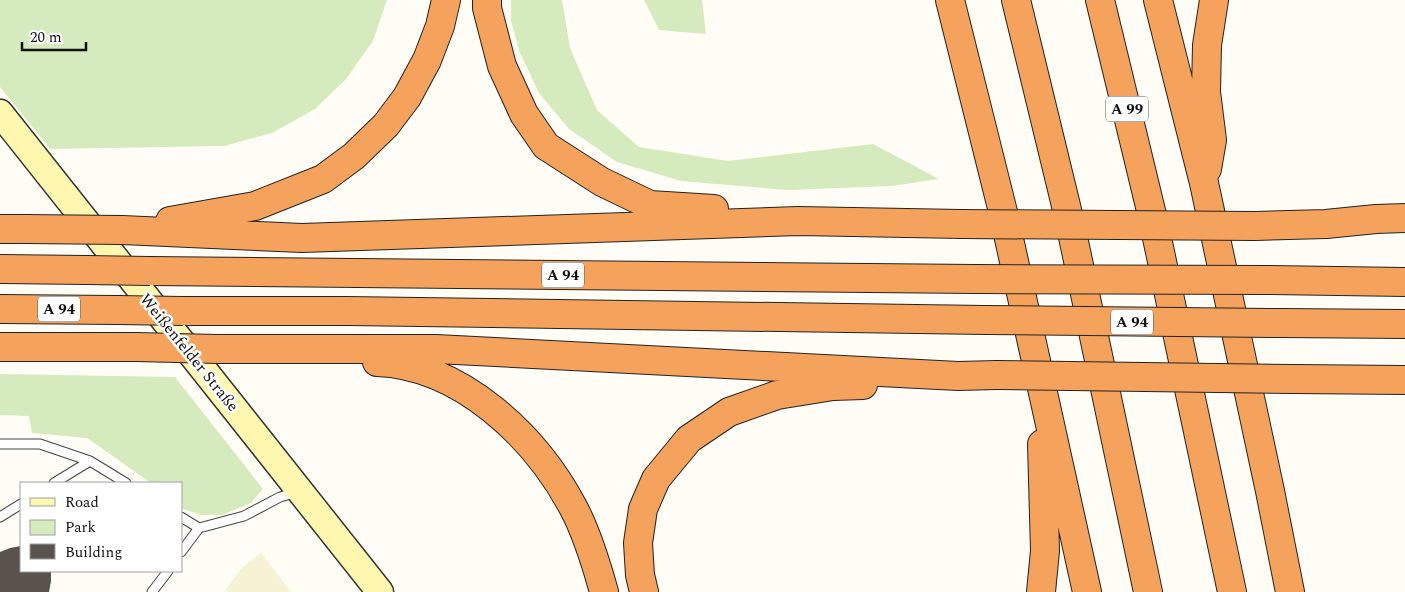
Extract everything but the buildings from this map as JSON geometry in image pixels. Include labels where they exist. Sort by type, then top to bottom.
[{"type":"highway","points":[[122,230],[256,206],[323,179],[354,156],[386,125],[407,97],[427,60],[440,26],[446,0]]},
{"type":"highway","points":[[487,0],[487,8],[502,66],[524,114],[546,146],[602,182],[650,204],[699,207],[798,221]]},
{"type":"highway","points":[[950,0],[1004,216],[1087,592]]},
{"type":"highway","points":[[1016,0],[1069,218],[1148,592]]},
{"type":"highway","name":"A 99","points":[[1100,0],[1153,219],[1232,592]]},
{"type":"highway","points":[[1158,0],[1204,183],[1290,592]]},
{"type":"highway","points":[[1204,183],[1212,140],[1206,92],[1207,45],[1214,0]]},
{"type":"highway","points":[[13,229],[122,230],[302,238],[798,221],[1255,226],[1326,224],[1405,218]]},
{"type":"highway","points":[[1326,224],[1405,229]]},
{"type":"highway","name":"A 94","points":[[0,269],[1405,282]]},
{"type":"highway","name":"A 94","points":[[0,309],[338,311],[1405,324]]},
{"type":"highway","points":[[0,346],[292,350],[436,349],[958,376],[1405,380]]},
{"type":"highway","points":[[292,350],[331,361],[397,363],[433,374],[487,404],[514,427],[555,476],[573,508],[587,539],[604,592]]},
{"type":"highway","points":[[644,592],[640,575],[638,543],[643,509],[656,479],[689,439],[729,412],[778,396],[833,386],[932,383],[958,376]]},
{"type":"highway","points":[[1041,592],[1045,551],[1042,449],[1044,395]]},
{"type":"highway","points":[[1270,491],[1291,525],[1306,592]]},
{"type":"street","name":"Weißenfelder Straße","points":[[0,113],[380,592]]},
{"type":"lane","points":[[0,444],[40,444],[90,461],[124,482]]},
{"type":"lane","points":[[56,482],[90,461]]},
{"type":"lane","points":[[182,551],[199,528],[244,516],[280,497],[300,491]]},
{"type":"lane","points":[[0,518],[20,505]]},
{"type":"lane","points":[[182,518],[199,528]]},
{"type":"lane","points":[[152,592],[167,572]]},
{"type":"shaded area","points":[[261,552],[291,592],[224,592],[240,570]]},
{"type":"green space","points":[[0,0],[387,0],[373,41],[346,79],[315,109],[272,133],[224,146],[50,149],[0,87]]},
{"type":"green space","points":[[511,0],[562,0],[570,48],[597,110],[639,147],[728,161],[873,144],[939,179],[891,186],[787,190],[681,181],[617,162],[569,129],[539,93],[520,53],[511,21]]},
{"type":"green space","points":[[644,0],[702,0],[706,34],[659,30]]},
{"type":"green space","points":[[0,374],[175,377],[263,489],[251,503],[222,515],[201,515],[182,508],[182,482],[150,482],[87,438],[32,433],[29,416],[0,415]]}]
